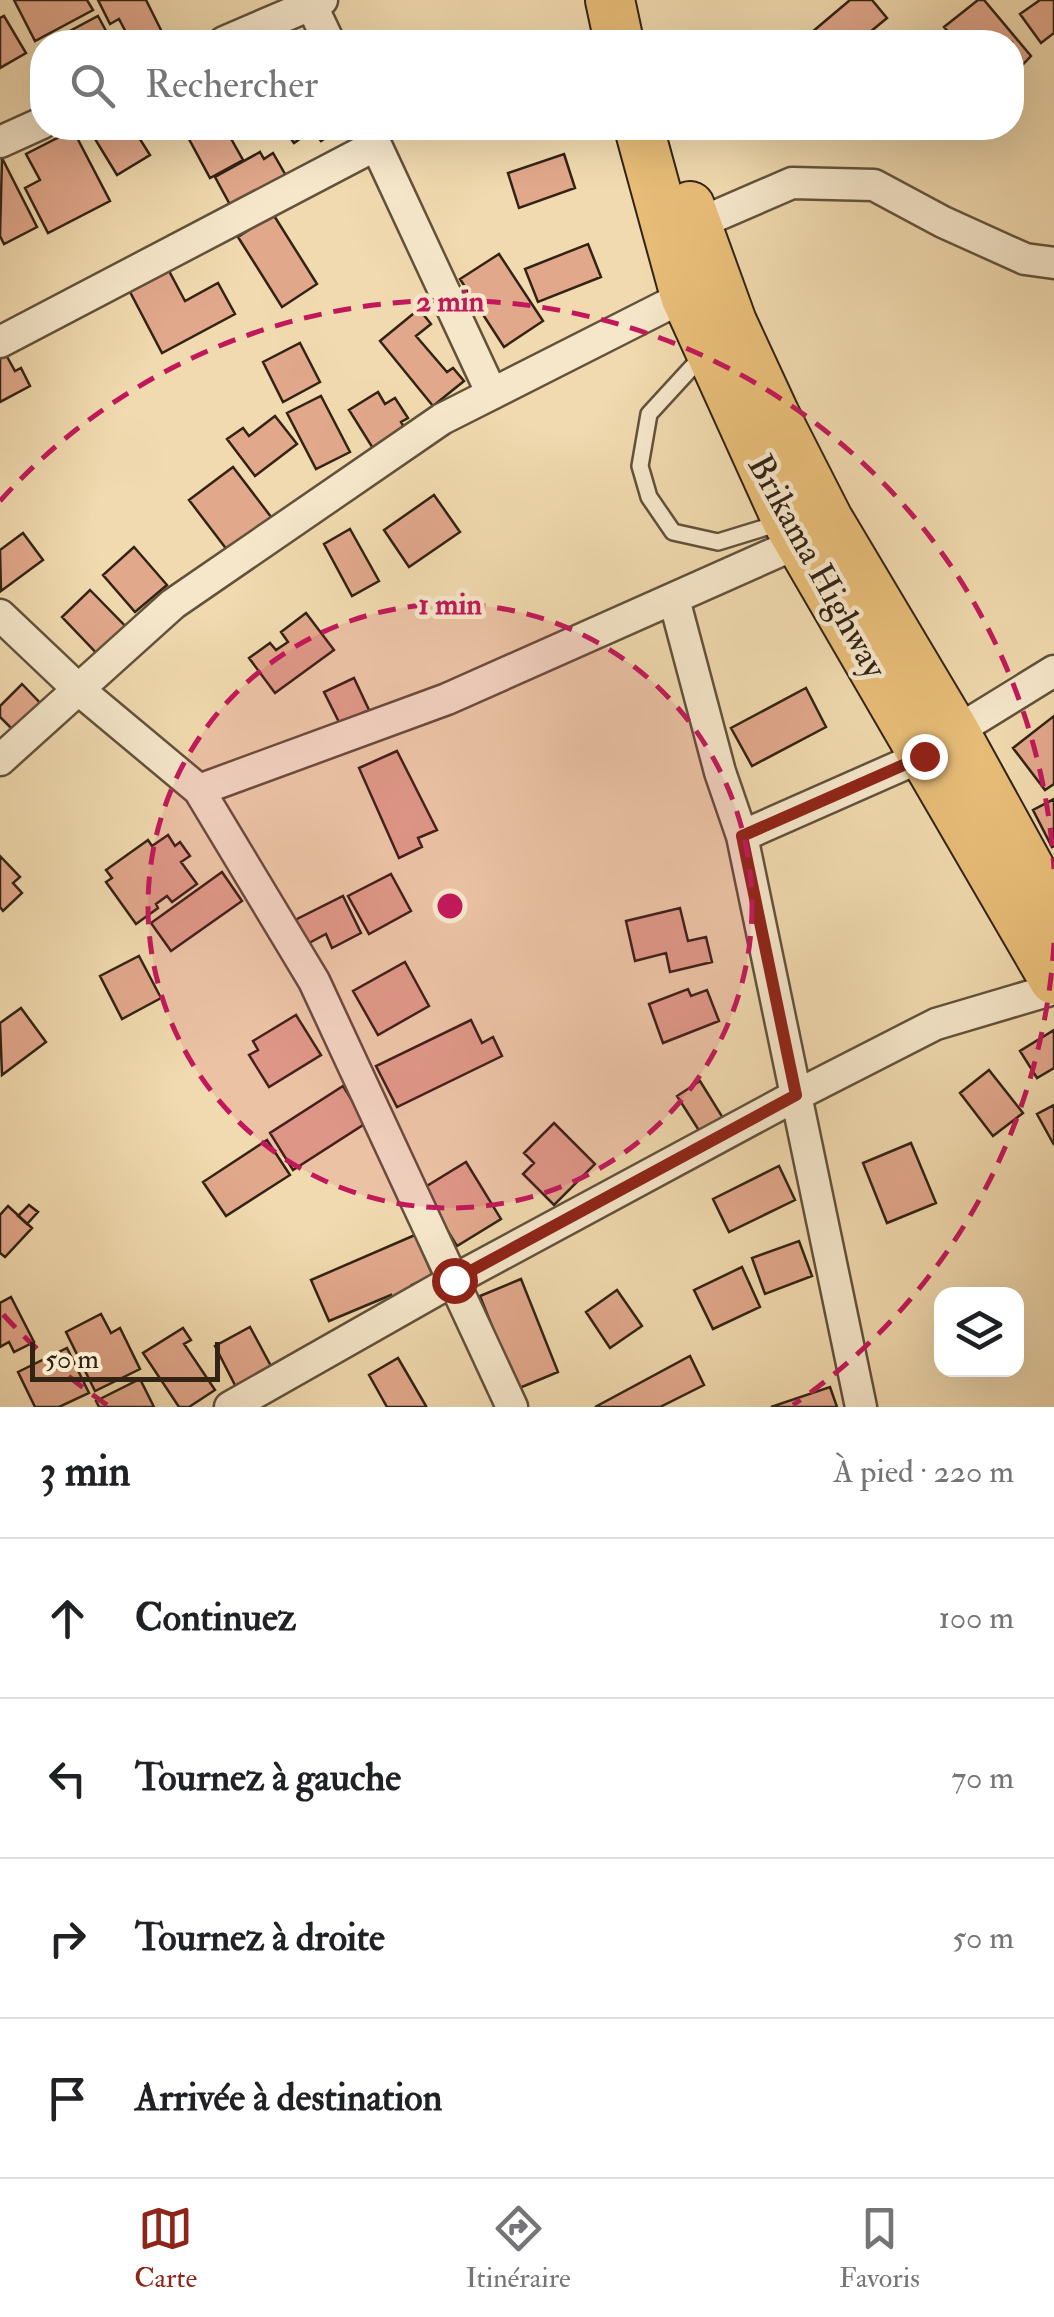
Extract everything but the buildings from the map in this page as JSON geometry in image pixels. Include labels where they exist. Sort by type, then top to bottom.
[{"type":"highway","points":[[610,0],[616,30]]},
{"type":"highway","points":[[644,0],[650,30]]},
{"type":"highway","name":"Brikama Highway","points":[[642,140],[685,296],[793,531],[939,744],[1041,861],[1054,912]]},
{"type":"highway","name":"Brikama Highway","points":[[673,140],[695,225],[732,322],[774,415],[1054,980]]},
{"type":"street","points":[[252,30],[316,2],[324,30]]},
{"type":"street","points":[[0,142],[30,128]]},
{"type":"street","points":[[0,342],[365,140]]},
{"type":"street","points":[[374,140],[492,394]]},
{"type":"street","points":[[695,225],[792,183],[874,185],[1025,259],[1054,263]]},
{"type":"street","points":[[0,760],[173,604],[442,419],[685,296]]},
{"type":"street","points":[[199,790],[446,699],[674,600],[793,531]]},
{"type":"street","points":[[674,600],[720,772],[742,836],[861,1407]]},
{"type":"street","points":[[0,615],[78,689],[199,790],[314,981],[512,1407]]},
{"type":"street","points":[[742,836],[939,744],[1054,670]]},
{"type":"street","points":[[230,1407],[454,1280],[796,1095],[936,1024],[1054,989]]},
{"type":"lane","points":[[708,350],[649,414],[640,466],[649,497],[673,532],[718,542],[793,531]]},
{"type":"route","points":[[454,1280],[796,1095],[742,836],[924,756]]}]
